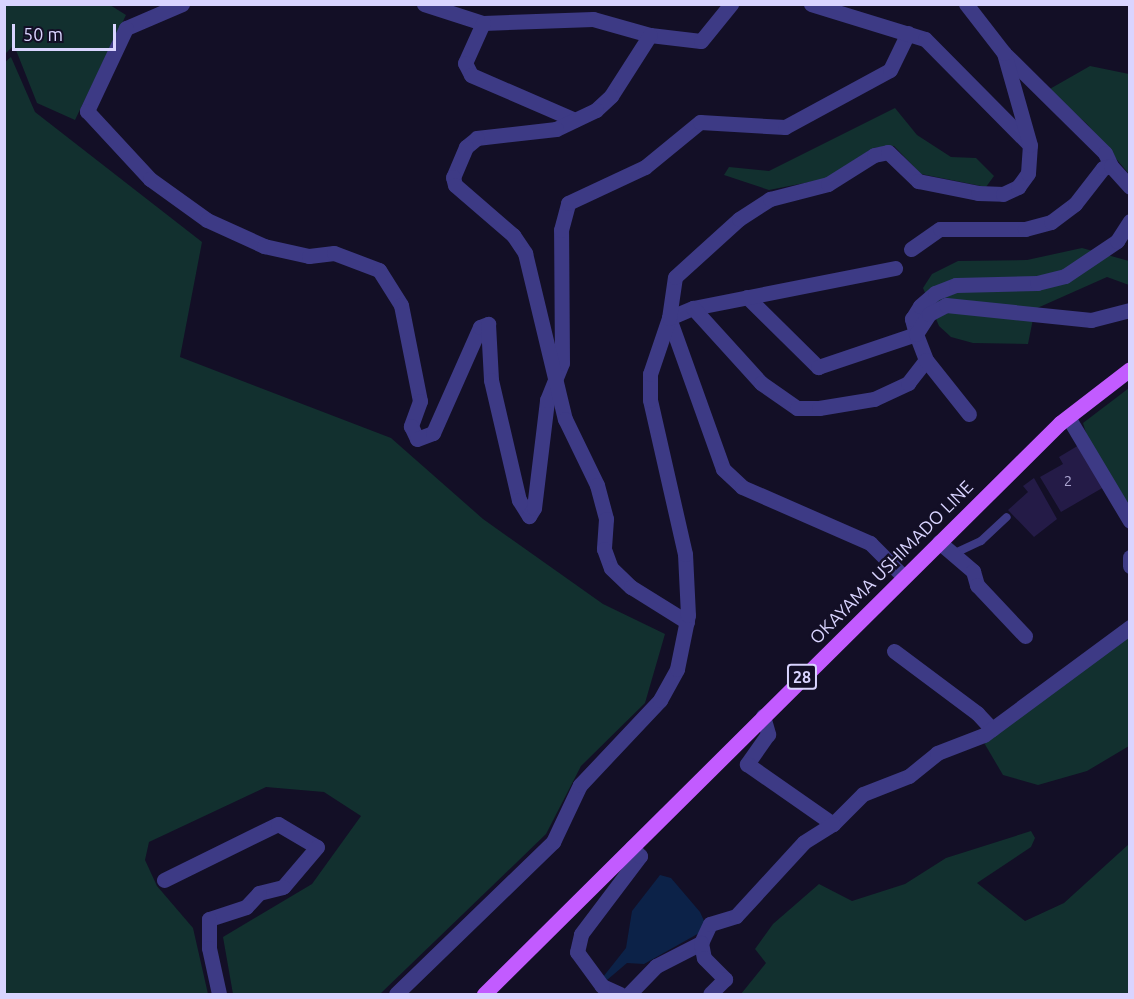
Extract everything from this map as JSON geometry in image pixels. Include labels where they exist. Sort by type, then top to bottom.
[{"type":"main road","name":"OKAYAMA USHIMADO LINE","points":[[484,994],[1068,417],[1130,369]]},
{"type":"street","points":[[182,4],[126,28],[87,111],[150,178],[207,220],[248,240],[309,256],[334,253],[379,270],[401,305],[420,401],[411,426],[417,439],[433,434],[480,327],[488,324],[491,380],[519,500],[529,516],[534,508],[547,400],[555,386],[562,363],[561,230],[568,203],[645,167],[700,122],[786,127],[890,70],[908,33]]},
{"type":"street","points":[[424,4],[483,23],[592,19],[650,35],[701,41],[731,4]]},
{"type":"street","points":[[811,4],[926,39],[1030,145]]},
{"type":"street","points":[[963,6],[1004,53],[1105,153],[1111,166],[1130,187]]},
{"type":"street","points":[[483,23],[465,63],[471,75],[575,120]]},
{"type":"street","points":[[650,35],[611,96],[575,120],[556,129],[477,138],[465,147],[453,177],[455,185],[513,235],[525,253],[555,386],[565,419],[597,485],[606,519],[604,549],[611,568],[631,587],[687,622]]},
{"type":"street","points":[[396,994],[553,842],[592,770],[660,700],[677,669],[687,622],[685,554],[650,400],[650,374],[669,318],[675,277],[691,258],[770,199],[828,184],[874,155],[888,152],[918,181],[1002,194],[1018,188],[1028,173],[1030,145],[1004,53]]},
{"type":"street","points":[[911,249],[940,229],[1025,229],[1051,222],[1111,166]]},
{"type":"street","points":[[969,414],[926,360],[912,320],[935,293],[956,285],[1037,284],[1065,276],[1111,246],[1130,221]]},
{"type":"street","points":[[669,318],[693,308],[895,268]]},
{"type":"street","points":[[747,297],[818,367],[916,334],[929,315],[946,305],[1091,320],[1130,309]]},
{"type":"street","points":[[693,308],[761,383],[797,408],[874,399],[908,383],[926,360]]},
{"type":"street","points":[[669,318],[723,469],[742,487],[870,543],[904,577]]},
{"type":"street","points":[[1068,417],[1130,521]]},
{"type":"street","points":[[939,542],[973,571],[977,585],[1025,636]]},
{"type":"street","points":[[1130,557],[1130,566]]},
{"type":"street","points":[[711,994],[725,979],[704,958],[701,943],[710,924],[736,916],[804,842],[832,824],[863,794],[909,776],[937,753],[992,729],[1130,627]]},
{"type":"street","points":[[894,651],[977,713],[992,729]]},
{"type":"street","points":[[763,716],[768,734],[747,764],[832,824]]},
{"type":"street","points":[[164,880],[278,824],[316,847],[283,887],[259,893],[246,907],[209,919],[209,948],[219,994]]},
{"type":"street","points":[[620,994],[602,986],[576,952],[581,934],[640,856],[632,847]]},
{"type":"street","points":[[629,994],[656,966],[701,943]]},
{"type":"lane","points":[[953,554],[981,542],[1007,517]]},
{"type":"green space","points":[[5,5],[110,5],[126,15],[75,120],[37,103],[14,45],[5,54]]},
{"type":"green space","points":[[11,57],[35,112],[202,242],[180,357],[391,438],[483,519],[603,604],[665,634],[645,703],[581,766],[546,834],[380,994],[233,994],[223,937],[312,884],[361,816],[324,792],[266,787],[149,842],[145,860],[157,886],[193,928],[208,994],[5,994],[4,63]]},
{"type":"green space","points":[[1090,66],[1129,74],[1129,174],[1087,124],[1048,90]]},
{"type":"green space","points":[[895,108],[917,135],[951,157],[976,158],[994,176],[986,187],[921,174],[894,146],[873,148],[825,179],[769,190],[724,175],[729,167],[769,171]]},
{"type":"green space","points":[[1082,248],[1129,261],[1129,285],[1107,277],[1035,309],[1028,344],[973,343],[951,337],[939,326],[923,288],[932,274],[958,261],[1027,260]]},
{"type":"green space","points":[[1129,388],[1129,505],[1088,440],[1083,423]]},
{"type":"green space","points":[[1129,632],[1129,746],[1087,771],[1038,785],[1003,775],[983,741],[1059,689]]},
{"type":"green space","points":[[1031,831],[1035,838],[1031,847],[977,883],[1025,921],[1064,903],[1129,844],[1129,994],[741,994],[766,963],[755,949],[773,924],[819,884],[852,901],[905,884],[946,858]]},
{"type":"water","points":[[660,875],[671,878],[700,912],[705,923],[701,932],[644,964],[627,963],[607,980],[603,977],[626,948],[632,911]]},
{"type":"building","points":[[1079,445],[1104,487],[1061,512],[1040,477],[1063,464],[1059,457]]},
{"type":"building","points":[[1034,478],[1057,519],[1034,537],[1008,510],[1028,492],[1023,486]]}]
